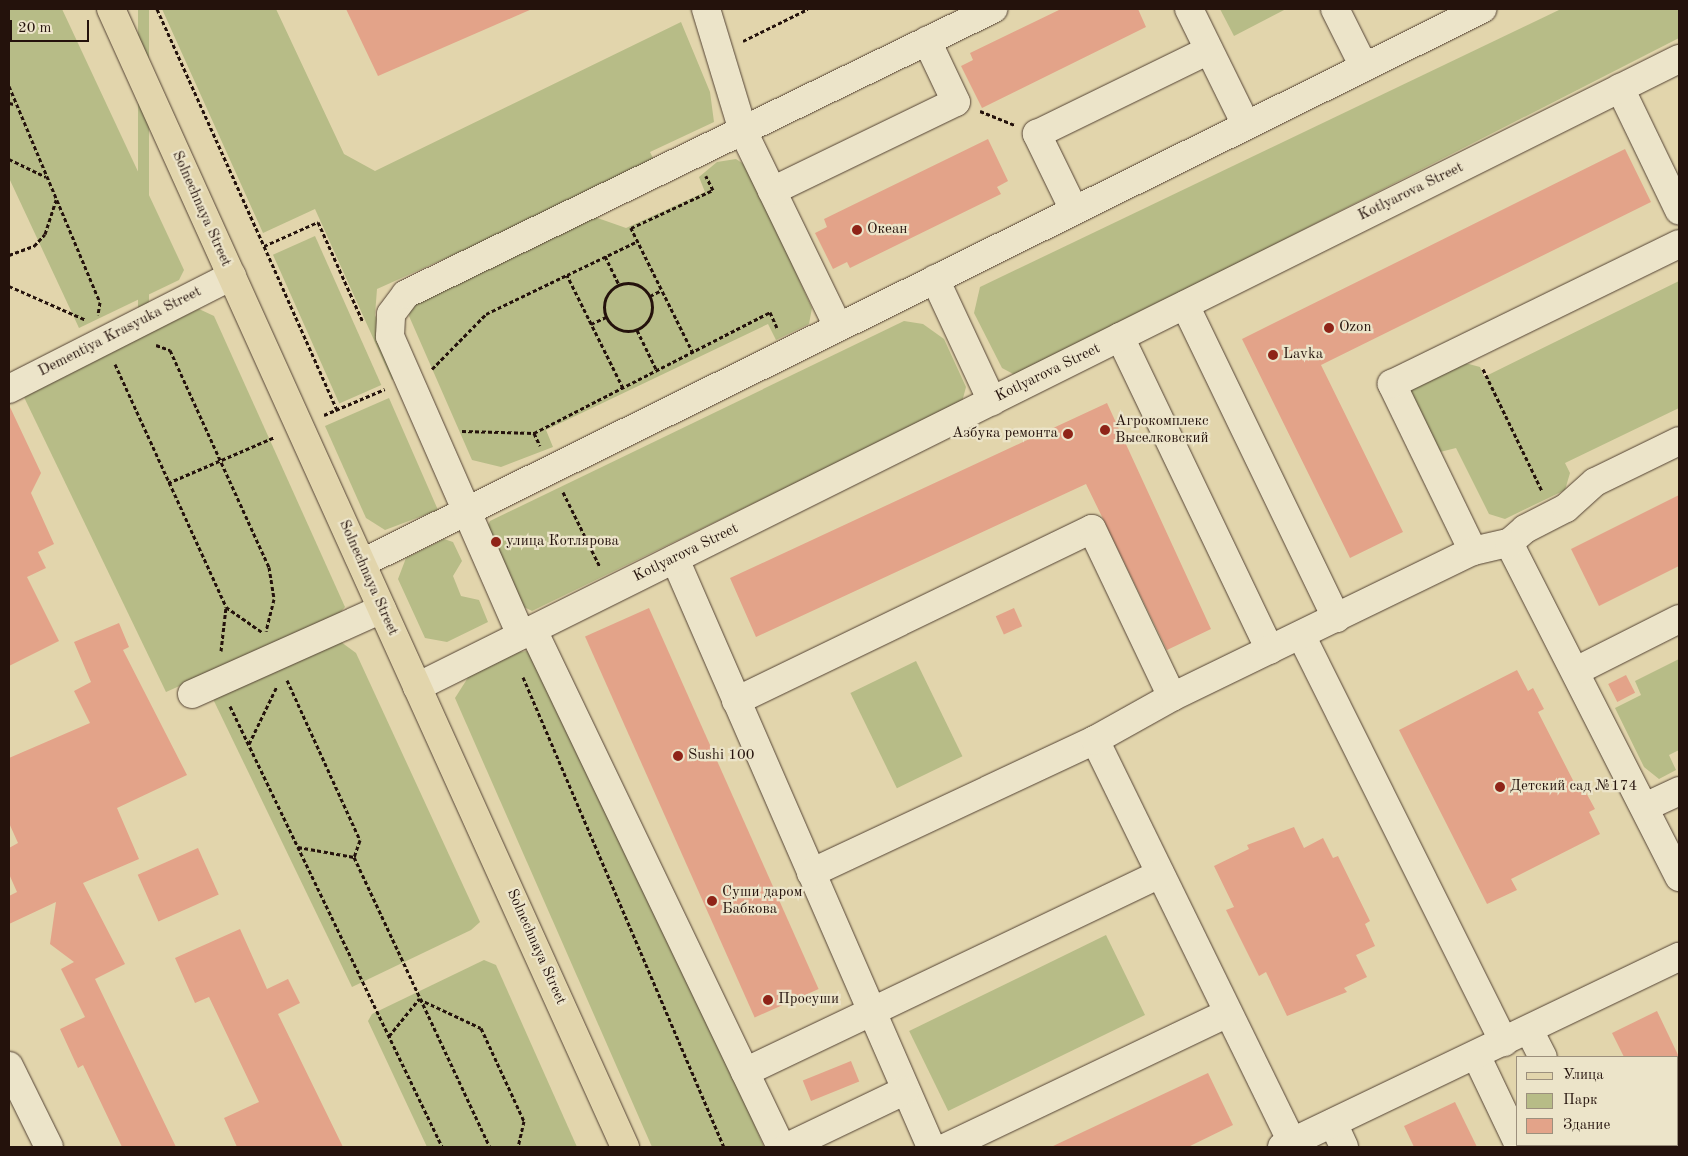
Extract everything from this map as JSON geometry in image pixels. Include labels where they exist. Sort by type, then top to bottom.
[{"type":"main road","name":"Solnechnaya Street","points":[[111,9],[625,1147]]},
{"type":"street","points":[[706,9],[743,131],[838,327]]},
{"type":"street","points":[[781,1147],[746,1072],[521,636],[390,336],[391,314],[406,294],[994,9]]},
{"type":"street","points":[[1189,9],[1246,126]]},
{"type":"street","points":[[1335,9],[1364,67]]},
{"type":"street","points":[[362,563],[1482,9]]},
{"type":"street","points":[[772,191],[956,102],[926,41]]},
{"type":"street","points":[[1074,210],[1037,134],[1209,50]]},
{"type":"street","name":"Kotlyarova Street","points":[[417,687],[1679,58]]},
{"type":"street","points":[[1620,88],[1679,210]]},
{"type":"street","points":[[1473,551],[1392,384],[1679,244]]},
{"type":"street","name":"Dementiya Krasyuka Street","points":[[9,389],[111,335],[232,276]]},
{"type":"street","points":[[935,279],[992,401]]},
{"type":"street","points":[[1185,305],[1336,618]]},
{"type":"street","points":[[1120,337],[1270,650]]},
{"type":"street","points":[[811,873],[1095,740],[1172,697],[1473,551],[1509,543],[1553,514],[1595,482],[1679,441]]},
{"type":"street","points":[[736,701],[1092,529],[1172,697]]},
{"type":"street","points":[[1509,543],[1576,671],[1679,877]]},
{"type":"street","points":[[675,559],[904,1091],[931,1147]]},
{"type":"street","points":[[192,694],[223,680],[271,645],[382,609]]},
{"type":"street","points":[[1576,671],[1679,619]]},
{"type":"street","points":[[1302,634],[1504,1042]]},
{"type":"street","points":[[1095,740],[1228,1012],[1287,1145],[1529,1030],[1677,963]]},
{"type":"street","points":[[1645,807],[1679,791]]},
{"type":"street","points":[[746,1072],[1160,874]]},
{"type":"street","points":[[947,1147],[1228,1012]]},
{"type":"street","points":[[1529,1030],[1542,1056]]},
{"type":"street","points":[[1476,1055],[1516,1139]]},
{"type":"street","points":[[9,1066],[49,1147]]},
{"type":"street","points":[[787,1147],[904,1091]]},
{"type":"street","points":[[1333,1123],[1344,1147]]},
{"type":"path","points":[[158,9],[337,410]]},
{"type":"path","points":[[720,53],[808,9]]},
{"type":"path","points":[[9,86],[100,302],[97,324],[9,286]]},
{"type":"path","points":[[956,102],[1037,134]]},
{"type":"path","points":[[9,103],[14,104]]},
{"type":"path","points":[[9,159],[48,179]]},
{"type":"path","points":[[693,352],[632,228],[713,190],[705,173],[713,169]]},
{"type":"path","points":[[9,255],[34,246],[45,234],[56,199]]},
{"type":"path","points":[[264,246],[318,222],[367,332]]},
{"type":"path","points":[[319,418],[435,368],[486,314],[638,240]]},
{"type":"path","points":[[605,256],[619,285]]},
{"type":"path","points":[[567,275],[623,388]]},
{"type":"path","points":[[633,283],[650,296],[652,308],[648,322],[637,330],[614,327],[606,317],[609,292],[619,285],[633,283]]},
{"type":"path","points":[[650,296],[662,290]]},
{"type":"path","points":[[463,432],[534,433],[770,312],[779,332],[785,329]]},
{"type":"path","points":[[591,324],[606,317]]},
{"type":"path","points":[[637,330],[657,371]]},
{"type":"path","points":[[111,335],[170,350],[269,567],[274,599],[271,645]]},
{"type":"path","points":[[111,335],[168,483],[226,606],[271,645]]},
{"type":"path","points":[[1471,345],[1553,514]]},
{"type":"path","points":[[534,433],[611,590]]},
{"type":"path","points":[[168,483],[264,441]]},
{"type":"path","points":[[226,606],[223,680],[226,697],[442,1147]]},
{"type":"path","points":[[521,636],[724,1147]]},
{"type":"path","points":[[249,744],[284,673],[360,840],[354,857],[490,1147]]},
{"type":"path","points":[[298,847],[354,857]]},
{"type":"path","points":[[389,1036],[419,999]]},
{"type":"path","points":[[419,999],[480,1028],[524,1122],[518,1147]]},
{"type":"green space","points":[[9,9],[62,9],[184,270],[179,280],[79,328],[9,178]]},
{"type":"green space","points":[[138,9],[149,9],[149,452],[138,452]]},
{"type":"green space","points":[[162,9],[276,9],[344,154],[375,171],[681,22],[710,92],[714,122],[650,152],[656,164],[377,289],[375,315],[401,375],[392,380],[315,209],[263,233]]},
{"type":"green space","points":[[1220,9],[1286,9],[1234,36]]},
{"type":"green space","points":[[1561,9],[1679,9],[1679,38],[1017,376],[1002,368],[974,313],[980,287]]},
{"type":"green space","points":[[736,159],[748,167],[812,308],[809,324],[776,340],[768,324],[546,430],[553,447],[501,467],[472,460],[409,316],[412,298],[589,215],[626,228],[705,192],[699,177],[717,162]]},
{"type":"green space","points":[[315,236],[381,385],[339,404],[273,255]]},
{"type":"green space","points":[[1679,281],[1679,408],[1565,463],[1570,473],[1565,490],[1505,519],[1489,514],[1456,448],[1436,453],[1409,394],[1413,388],[1465,363],[1480,367],[1484,377]]},
{"type":"green space","points":[[199,309],[214,316],[345,607],[337,616],[166,692],[22,393]]},
{"type":"green space","points":[[904,321],[923,324],[944,339],[966,387],[962,402],[532,611],[520,605],[486,529],[490,521]]},
{"type":"green space","points":[[389,398],[438,510],[385,530],[366,518],[325,426]]},
{"type":"green space","points":[[444,539],[453,542],[462,561],[453,576],[461,596],[479,600],[488,622],[447,642],[425,638],[398,579],[406,558]]},
{"type":"green space","points":[[341,642],[356,653],[480,922],[471,930],[352,987],[213,699],[321,646]]},
{"type":"green space","points":[[536,650],[558,663],[764,1147],[652,1147],[455,698],[469,676],[519,652]]},
{"type":"green space","points":[[1679,659],[1679,750],[1669,755],[1676,770],[1659,779],[1644,767],[1615,708],[1641,695],[1635,681]]},
{"type":"green space","points":[[916,661],[962,756],[897,788],[850,693]]},
{"type":"green space","points":[[1106,935],[1145,1015],[948,1111],[909,1031]]},
{"type":"green space","points":[[484,960],[496,965],[577,1147],[427,1147],[368,1021],[372,1014]]},
{"type":"building","points":[[346,9],[532,9],[378,76]]},
{"type":"building","points":[[1061,9],[1138,9],[1146,27],[982,108],[961,66],[973,60],[970,53]]},
{"type":"building","points":[[988,139],[1008,181],[997,187],[1001,194],[850,268],[847,262],[833,269],[815,233],[827,227],[824,219]]},
{"type":"building","points":[[1625,149],[1651,202],[1321,365],[1403,532],[1350,558],[1242,339]]},
{"type":"building","points":[[1107,403],[1211,629],[1167,650],[1086,484],[756,637],[730,578]]},
{"type":"building","points":[[9,405],[41,473],[31,493],[54,544],[38,552],[46,568],[27,577],[59,641],[9,666]]},
{"type":"building","points":[[1679,495],[1679,566],[1599,606],[1571,549]]},
{"type":"building","points":[[649,608],[819,989],[755,1017],[585,636]]},
{"type":"building","points":[[1014,608],[1022,626],[1004,634],[996,616]]},
{"type":"building","points":[[119,623],[129,647],[123,650],[187,775],[117,808],[139,859],[83,883],[125,964],[95,979],[176,1147],[122,1147],[83,1065],[78,1068],[60,1029],[85,1017],[61,969],[74,962],[50,944],[56,902],[9,924],[9,896],[17,892],[9,874],[9,848],[18,843],[9,823],[9,758],[90,723],[74,691],[91,682],[74,642]]},
{"type":"building","points":[[1517,670],[1528,691],[1533,688],[1544,709],[1538,712],[1578,790],[1583,787],[1595,809],[1589,812],[1600,834],[1511,879],[1517,890],[1487,904],[1399,730]]},
{"type":"building","points":[[1626,675],[1635,693],[1617,702],[1608,684]]},
{"type":"building","points":[[1294,827],[1304,848],[1323,838],[1333,858],[1338,856],[1370,921],[1365,924],[1375,946],[1356,955],[1367,977],[1344,988],[1347,992],[1287,1016],[1266,972],[1259,976],[1226,910],[1234,907],[1214,866],[1249,849],[1247,845]]},
{"type":"building","points":[[198,848],[219,895],[158,921],[138,875]]},
{"type":"building","points":[[240,929],[267,989],[288,979],[300,1003],[278,1014],[343,1147],[237,1147],[224,1118],[259,1102],[209,997],[195,1003],[175,958]]},
{"type":"building","points":[[1657,1011],[1679,1057],[1624,1056],[1612,1033]]},
{"type":"building","points":[[851,1061],[859,1081],[811,1101],[803,1080]]},
{"type":"building","points":[[1208,1073],[1233,1125],[1188,1147],[1051,1147]]},
{"type":"building","points":[[1455,1102],[1477,1147],[1414,1147],[1404,1126]]},
{"type":"place","name":"Океан","points":[[857,230]]},
{"type":"place","name":"Ozon","points":[[1329,328]]},
{"type":"place","name":"Lavka","points":[[1273,355]]},
{"type":"place","name":"Агрокомплекс Выселковский","points":[[1105,430]]},
{"type":"place","name":"Азбука ремонта","points":[[1068,434]]},
{"type":"place","name":"улица Котлярова","points":[[496,542]]},
{"type":"place","name":"Sushi 100","points":[[678,756]]},
{"type":"place","name":"Детский сад №174","points":[[1500,787]]},
{"type":"place","name":"Суши даром Бабкова","points":[[712,901]]},
{"type":"place","name":"Просуши","points":[[768,1000]]}]
